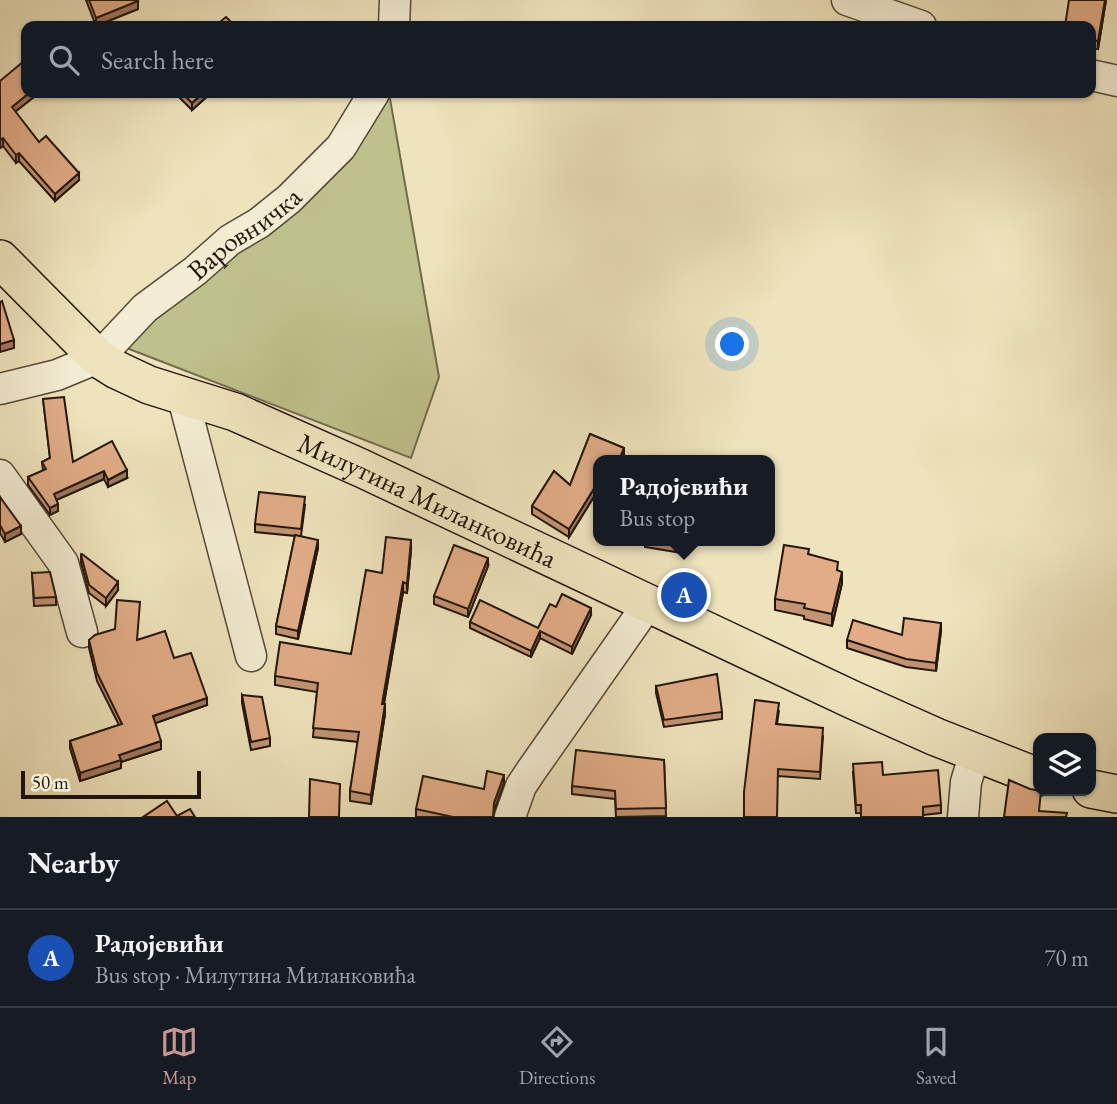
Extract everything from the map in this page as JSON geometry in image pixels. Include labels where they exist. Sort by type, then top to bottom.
[{"type":"main road","name":"Милутина Миланковића","points":[[0,258],[98,358],[132,377],[235,412],[340,458],[853,700],[1033,775]]},
{"type":"main road","points":[[1096,790],[1117,794]]},
{"type":"street","points":[[394,21],[395,0]]},
{"type":"street","points":[[847,0],[907,21]]},
{"type":"street","points":[[1096,76],[1117,81]]},
{"type":"street","name":"Варовничка","points":[[98,358],[145,308],[195,271],[230,240],[259,223],[289,199],[341,146],[371,98]]},
{"type":"street","points":[[0,389],[58,375],[98,358]]},
{"type":"street","points":[[182,394],[251,656]]},
{"type":"street","points":[[0,475],[62,563],[82,632]]},
{"type":"street","points":[[510,817],[521,786],[648,604]]},
{"type":"street","points":[[963,817],[966,782],[975,752]]},
{"type":"green space","points":[[370,98],[390,98],[439,377],[411,458],[124,347]]},
{"type":"building","points":[[89,0],[137,0],[138,1],[96,18]]},
{"type":"building","points":[[1069,0],[1105,0],[1098,41],[1096,21],[1066,21]]},
{"type":"building","points":[[21,64],[23,98],[12,107],[39,142],[46,136],[79,173],[55,194],[19,153],[16,155],[3,138],[0,140],[0,81]]},
{"type":"building","points":[[2,301],[14,340],[0,344],[0,302]]},
{"type":"building","points":[[64,397],[73,462],[112,441],[127,470],[108,480],[104,471],[54,494],[58,504],[50,508],[28,477],[46,469],[42,462],[50,458],[43,399]]},
{"type":"building","points":[[590,434],[624,448],[621,455],[593,455],[593,490],[569,529],[532,506],[554,471],[570,485]]},
{"type":"building","points":[[259,492],[305,497],[301,529],[255,524]]},
{"type":"building","points":[[0,497],[21,526],[5,534],[0,525]]},
{"type":"building","points":[[295,535],[318,540],[298,631],[276,626]]},
{"type":"building","points":[[386,537],[411,540],[407,584],[403,582],[382,704],[385,704],[371,795],[350,791],[359,732],[313,728],[318,683],[275,676],[280,642],[351,654],[366,570],[382,573]]},
{"type":"building","points":[[454,545],[488,558],[468,609],[434,596]]},
{"type":"building","points":[[784,545],[809,549],[808,554],[838,562],[837,570],[842,572],[832,614],[804,608],[805,604],[775,599]]},
{"type":"building","points":[[82,554],[118,582],[106,598],[89,585]]},
{"type":"building","points":[[50,572],[56,597],[34,598],[32,573]]},
{"type":"building","points":[[562,594],[591,608],[572,647],[540,631],[531,651],[470,622],[480,600],[538,628],[550,604],[556,607]]},
{"type":"building","points":[[117,600],[140,602],[137,640],[165,631],[174,658],[191,653],[207,698],[153,716],[161,741],[119,755],[121,760],[80,773],[70,741],[122,724],[97,673],[89,640],[95,635],[115,629]]},
{"type":"building","points":[[904,618],[941,623],[936,663],[906,659],[847,640],[853,620],[902,635]]},
{"type":"building","points":[[717,674],[722,712],[664,720],[656,686]]},
{"type":"building","points":[[242,695],[262,697],[270,738],[251,742]]},
{"type":"building","points":[[755,700],[779,703],[776,724],[823,728],[820,772],[778,769],[777,817],[744,817],[744,792]]},
{"type":"building","points":[[576,750],[664,760],[666,808],[616,809],[615,791],[572,786]]},
{"type":"building","points":[[882,762],[883,775],[938,770],[941,805],[923,807],[923,817],[861,817],[861,805],[856,805],[853,764]]},
{"type":"building","points":[[487,771],[504,775],[494,803],[493,817],[453,817],[416,809],[423,776],[484,789]]},
{"type":"building","points":[[310,779],[340,784],[339,817],[309,817]]},
{"type":"building","points":[[1009,780],[1033,790],[1033,796],[1040,796],[1039,811],[1067,813],[1066,817],[1004,817]]},
{"type":"building","points":[[167,801],[177,816],[190,809],[195,817],[143,817]]},
{"type":"place","name":"Радојевићи","points":[[684,595]]}]
